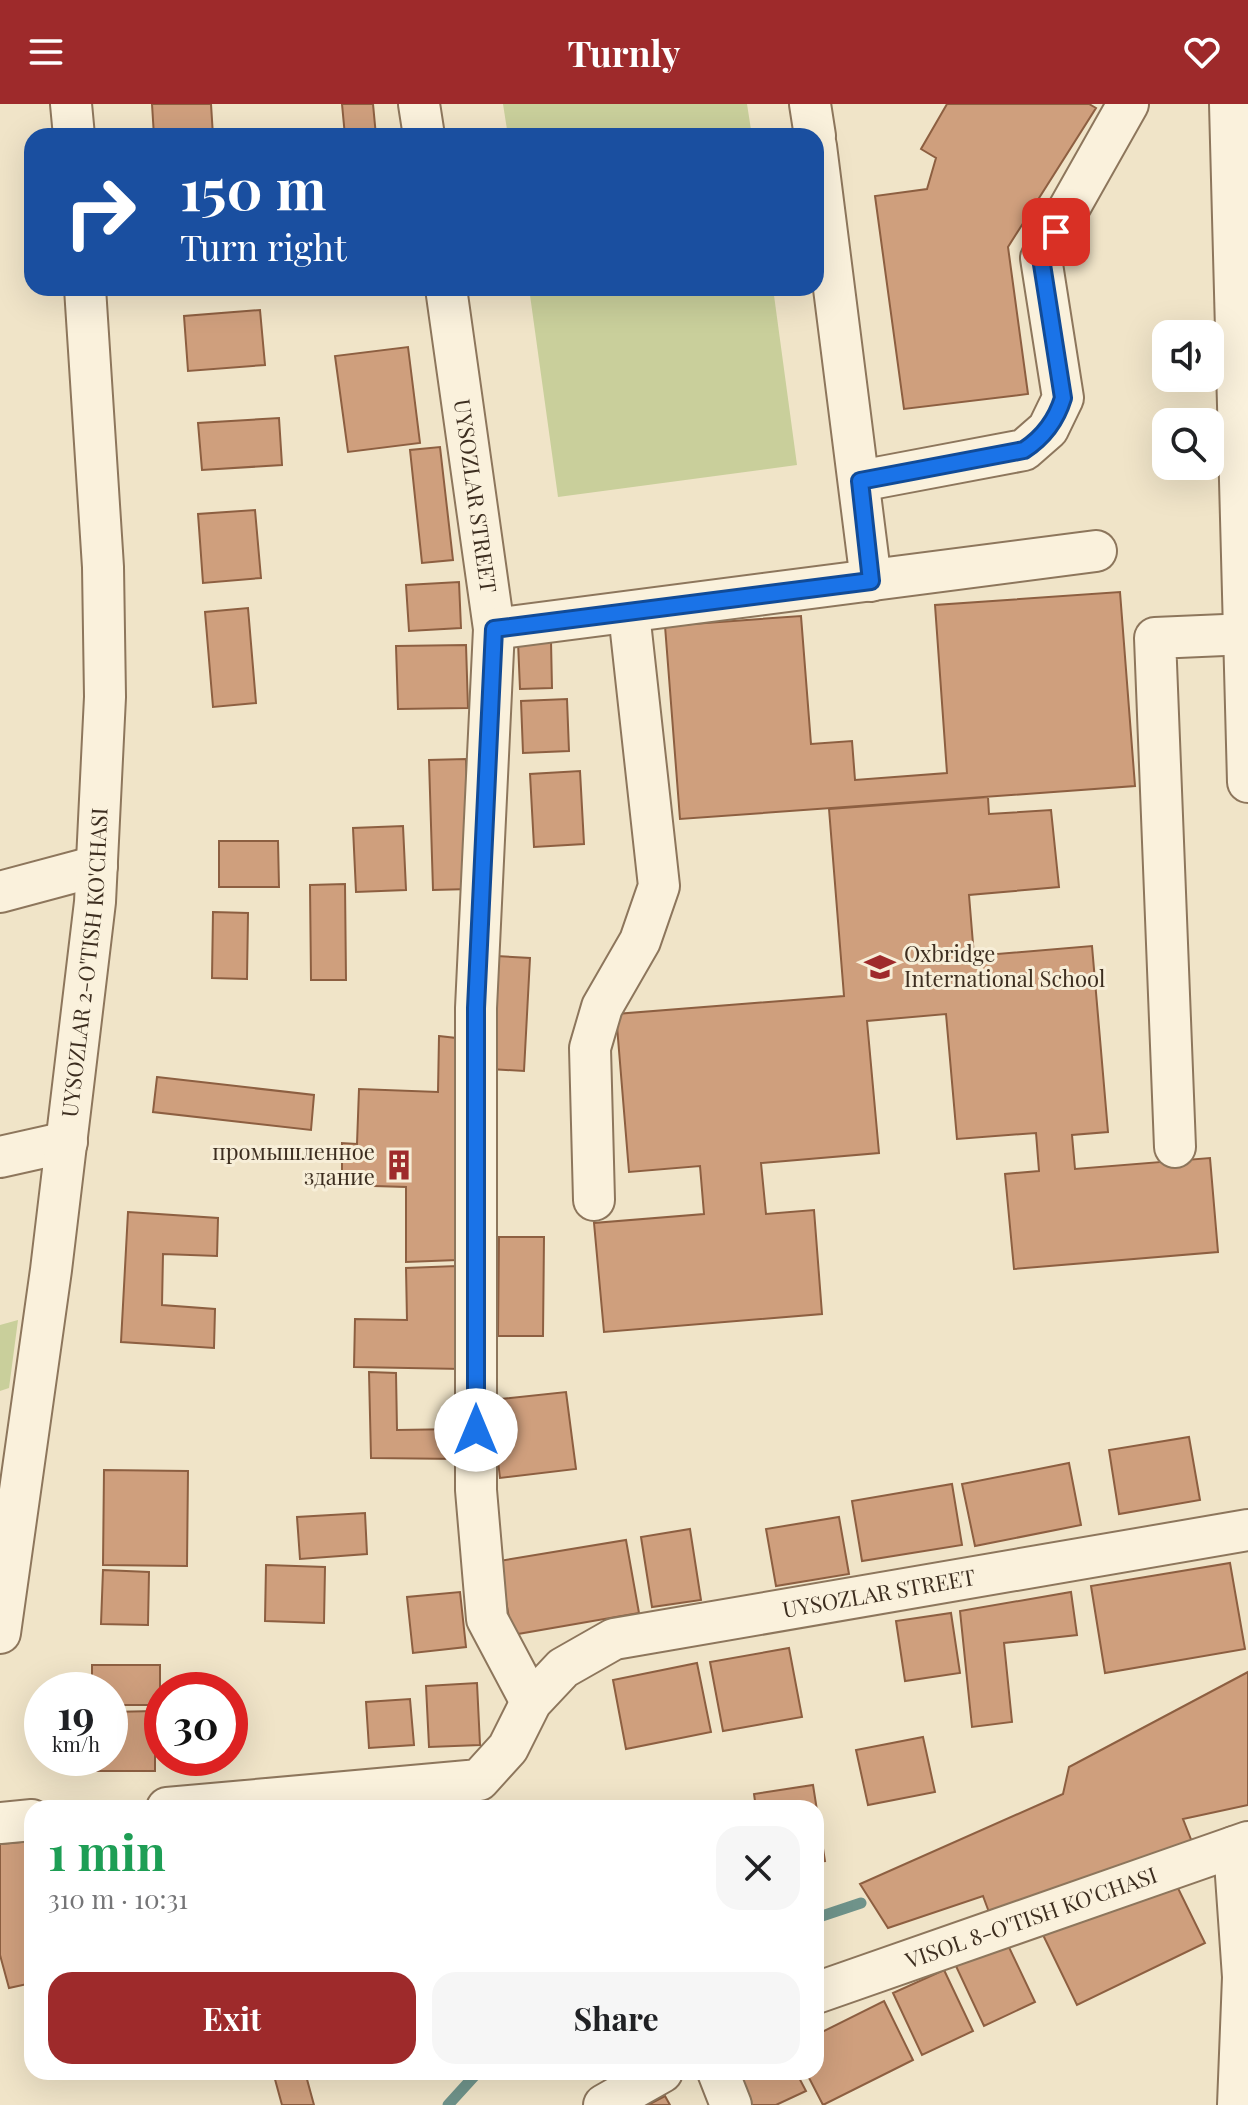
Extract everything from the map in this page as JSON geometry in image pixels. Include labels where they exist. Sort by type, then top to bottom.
[{"type":"street","points":[[71,104],[73,128]]},
{"type":"street","points":[[419,104],[423,128]]},
{"type":"street","points":[[810,104],[814,128]]},
{"type":"street","points":[[860,481],[1024,450],[1048,429],[1063,398],[1041,258],[1128,104]]},
{"type":"street","points":[[1230,104],[1248,782]]},
{"type":"street","points":[[824,207],[871,581]]},
{"type":"street","name":"UYSOZLAR 2-O'TISH KO'CHASI","points":[[0,1633],[67,1142],[97,866],[105,697],[103,567],[86,296]]},
{"type":"street","name":"UYSOZLAR STREET","points":[[447,296],[494,629],[476,1008],[476,1490],[487,1619],[531,1702]]},
{"type":"street","points":[[494,629],[1096,551]]},
{"type":"street","points":[[594,1200],[590,1048],[602,1007],[640,941],[659,886],[629,613]]},
{"type":"street","points":[[1175,1147],[1155,638],[1245,634]]},
{"type":"street","points":[[0,892],[97,866]]},
{"type":"street","points":[[0,1157],[67,1142]]},
{"type":"street","name":"UYSOZLAR STREET","points":[[256,1800],[479,1780],[508,1748],[531,1702],[563,1668],[614,1639],[1248,1530]]},
{"type":"street","points":[[0,1823],[24,1821]]},
{"type":"street","points":[[1238,2105],[1243,1977],[1241,1845]]},
{"type":"street","name":"VISOL 8-O'TISH KO'CHASI","points":[[824,1990],[1241,1845]]},
{"type":"street","points":[[604,2105],[648,2080]]},
{"type":"street","points":[[721,2080],[731,2105]]},
{"type":"green space","points":[[503,104],[747,104],[751,128],[507,128]]},
{"type":"green space","points":[[530,296],[774,296],[797,465],[558,497]]},
{"type":"green space","points":[[18,1320],[9,1388],[0,1391],[0,1325]]},
{"type":"building","points":[[152,104],[211,104],[212,128],[154,128]]},
{"type":"building","points":[[342,104],[373,104],[375,128],[344,128]]},
{"type":"building","points":[[947,104],[1089,104],[1096,108],[1008,247],[1028,394],[904,409],[875,196],[927,189],[936,158],[921,149]]},
{"type":"building","points":[[260,310],[265,365],[188,371],[184,316]]},
{"type":"building","points":[[408,347],[420,443],[348,452],[335,356]]},
{"type":"building","points":[[279,418],[282,465],[202,470],[198,423]]},
{"type":"building","points":[[440,447],[453,560],[422,563],[410,450]]},
{"type":"building","points":[[255,510],[261,578],[203,583],[198,514]]},
{"type":"building","points":[[459,582],[461,628],[409,631],[406,585]]},
{"type":"building","points":[[1120,592],[1135,786],[680,819],[665,626],[801,616],[811,744],[852,741],[855,780],[947,773],[935,605]]},
{"type":"building","points":[[248,608],[256,703],[213,707],[205,612]]},
{"type":"building","points":[[551,641],[552,688],[520,689],[518,642]]},
{"type":"building","points":[[466,645],[468,708],[398,709],[396,646]]},
{"type":"building","points":[[567,699],[569,751],[523,753],[521,701]]},
{"type":"building","points":[[466,759],[470,889],[433,890],[429,760]]},
{"type":"building","points":[[580,771],[584,844],[534,847],[530,774]]},
{"type":"building","points":[[988,797],[989,814],[1051,810],[1059,887],[969,895],[974,956],[1092,946],[1108,1132],[1072,1135],[1075,1169],[1210,1158],[1218,1252],[1014,1269],[1005,1174],[1039,1171],[1036,1133],[957,1139],[946,1014],[867,1021],[879,1153],[761,1163],[766,1214],[814,1210],[822,1314],[604,1332],[594,1223],[704,1214],[700,1166],[629,1172],[616,1014],[844,996],[829,809]]},
{"type":"building","points":[[403,826],[406,890],[356,892],[353,828]]},
{"type":"building","points":[[219,841],[278,841],[279,887],[219,887]]},
{"type":"building","points":[[345,884],[346,980],[311,980],[310,885]]},
{"type":"building","points":[[213,912],[248,913],[247,979],[212,978]]},
{"type":"building","points":[[496,956],[530,958],[524,1071],[490,1069]]},
{"type":"building","name":"промышленное здание","points":[[439,1036],[456,1038],[457,1260],[406,1262],[406,1187],[342,1185],[342,1143],[357,1144],[359,1089],[438,1092]]},
{"type":"building","points":[[157,1077],[314,1095],[311,1130],[153,1112]]},
{"type":"building","points":[[128,1212],[218,1218],[217,1256],[163,1254],[162,1305],[215,1309],[214,1348],[121,1342]]},
{"type":"building","points":[[499,1237],[544,1237],[543,1336],[498,1336]]},
{"type":"building","points":[[457,1266],[462,1369],[354,1367],[355,1319],[407,1320],[406,1268]]},
{"type":"building","points":[[369,1372],[396,1373],[397,1430],[460,1429],[460,1459],[371,1458]]},
{"type":"building","points":[[566,1392],[576,1469],[500,1478],[491,1400]]},
{"type":"building","points":[[1189,1437],[1200,1500],[1119,1514],[1109,1450]]},
{"type":"building","points":[[1069,1463],[1081,1525],[975,1546],[962,1484]]},
{"type":"building","points":[[104,1470],[188,1471],[187,1566],[103,1565]]},
{"type":"building","points":[[952,1484],[962,1545],[862,1561],[852,1501]]},
{"type":"building","points":[[365,1513],[367,1554],[300,1559],[297,1517]]},
{"type":"building","points":[[839,1517],[849,1574],[776,1586],[766,1529]]},
{"type":"building","points":[[690,1529],[701,1600],[652,1607],[641,1537]]},
{"type":"building","points":[[626,1540],[639,1613],[512,1635],[499,1561]]},
{"type":"building","points":[[1230,1563],[1245,1649],[1105,1673],[1091,1586]]},
{"type":"building","points":[[266,1565],[325,1567],[324,1623],[265,1621]]},
{"type":"building","points":[[103,1570],[149,1572],[148,1625],[101,1624]]},
{"type":"building","points":[[460,1592],[466,1647],[413,1653],[407,1597]]},
{"type":"building","points":[[1071,1592],[1077,1635],[1004,1643],[1012,1722],[972,1727],[960,1611]]},
{"type":"building","points":[[951,1613],[960,1673],[905,1681],[896,1621]]},
{"type":"building","points":[[789,1648],[802,1717],[723,1731],[710,1662]]},
{"type":"building","points":[[697,1663],[711,1732],[626,1749],[613,1680]]},
{"type":"building","points":[[92,1665],[160,1665],[160,1672],[144,1672],[144,1705],[128,1705],[128,1672],[92,1672]]},
{"type":"building","points":[[1248,1672],[1248,1805],[1183,1819],[1192,1842],[993,1923],[983,1896],[888,1928],[860,1884],[1063,1794],[1069,1767]]},
{"type":"building","points":[[477,1683],[480,1745],[429,1747],[426,1686]]},
{"type":"building","points":[[410,1699],[414,1745],[369,1748],[366,1702]]},
{"type":"building","points":[[144,1711],[144,1771],[128,1771],[128,1712]]},
{"type":"building","points":[[923,1737],[935,1792],[868,1805],[856,1750]]},
{"type":"building","points":[[813,1785],[815,1800],[755,1800],[754,1794]]},
{"type":"building","points":[[24,1842],[24,1985],[9,1988],[0,1955],[0,1844]]},
{"type":"building","points":[[1170,1872],[1205,1943],[1077,2005],[1043,1935]]},
{"type":"building","points":[[1006,1941],[1035,2002],[984,2026],[955,1964]]},
{"type":"building","points":[[944,1970],[973,2031],[922,2055],[893,1993]]},
{"type":"building","points":[[884,2001],[913,2060],[823,2105],[810,2080],[824,2080],[824,2031]]},
{"type":"building","points":[[275,2080],[307,2080],[314,2105],[282,2105]]},
{"type":"building","points":[[800,2080],[806,2091],[776,2105],[737,2105],[726,2081]]},
{"type":"building","points":[[665,2096],[670,2105],[648,2105]]},
{"type":"waterway","points":[[824,1915],[861,1903]]},
{"type":"waterway","points":[[448,2105],[471,2080]]},
{"type":"place","name":"Oxbridge International School","points":[[880,967]]},
{"type":"place","name":"промышленное здание","points":[[399,1165]]},
{"type":"route","points":[[476,1430],[476,1008],[494,629],[871,581],[860,481],[1024,450],[1039,440],[1058,414],[1063,398],[1041,258],[1056,232]]}]
